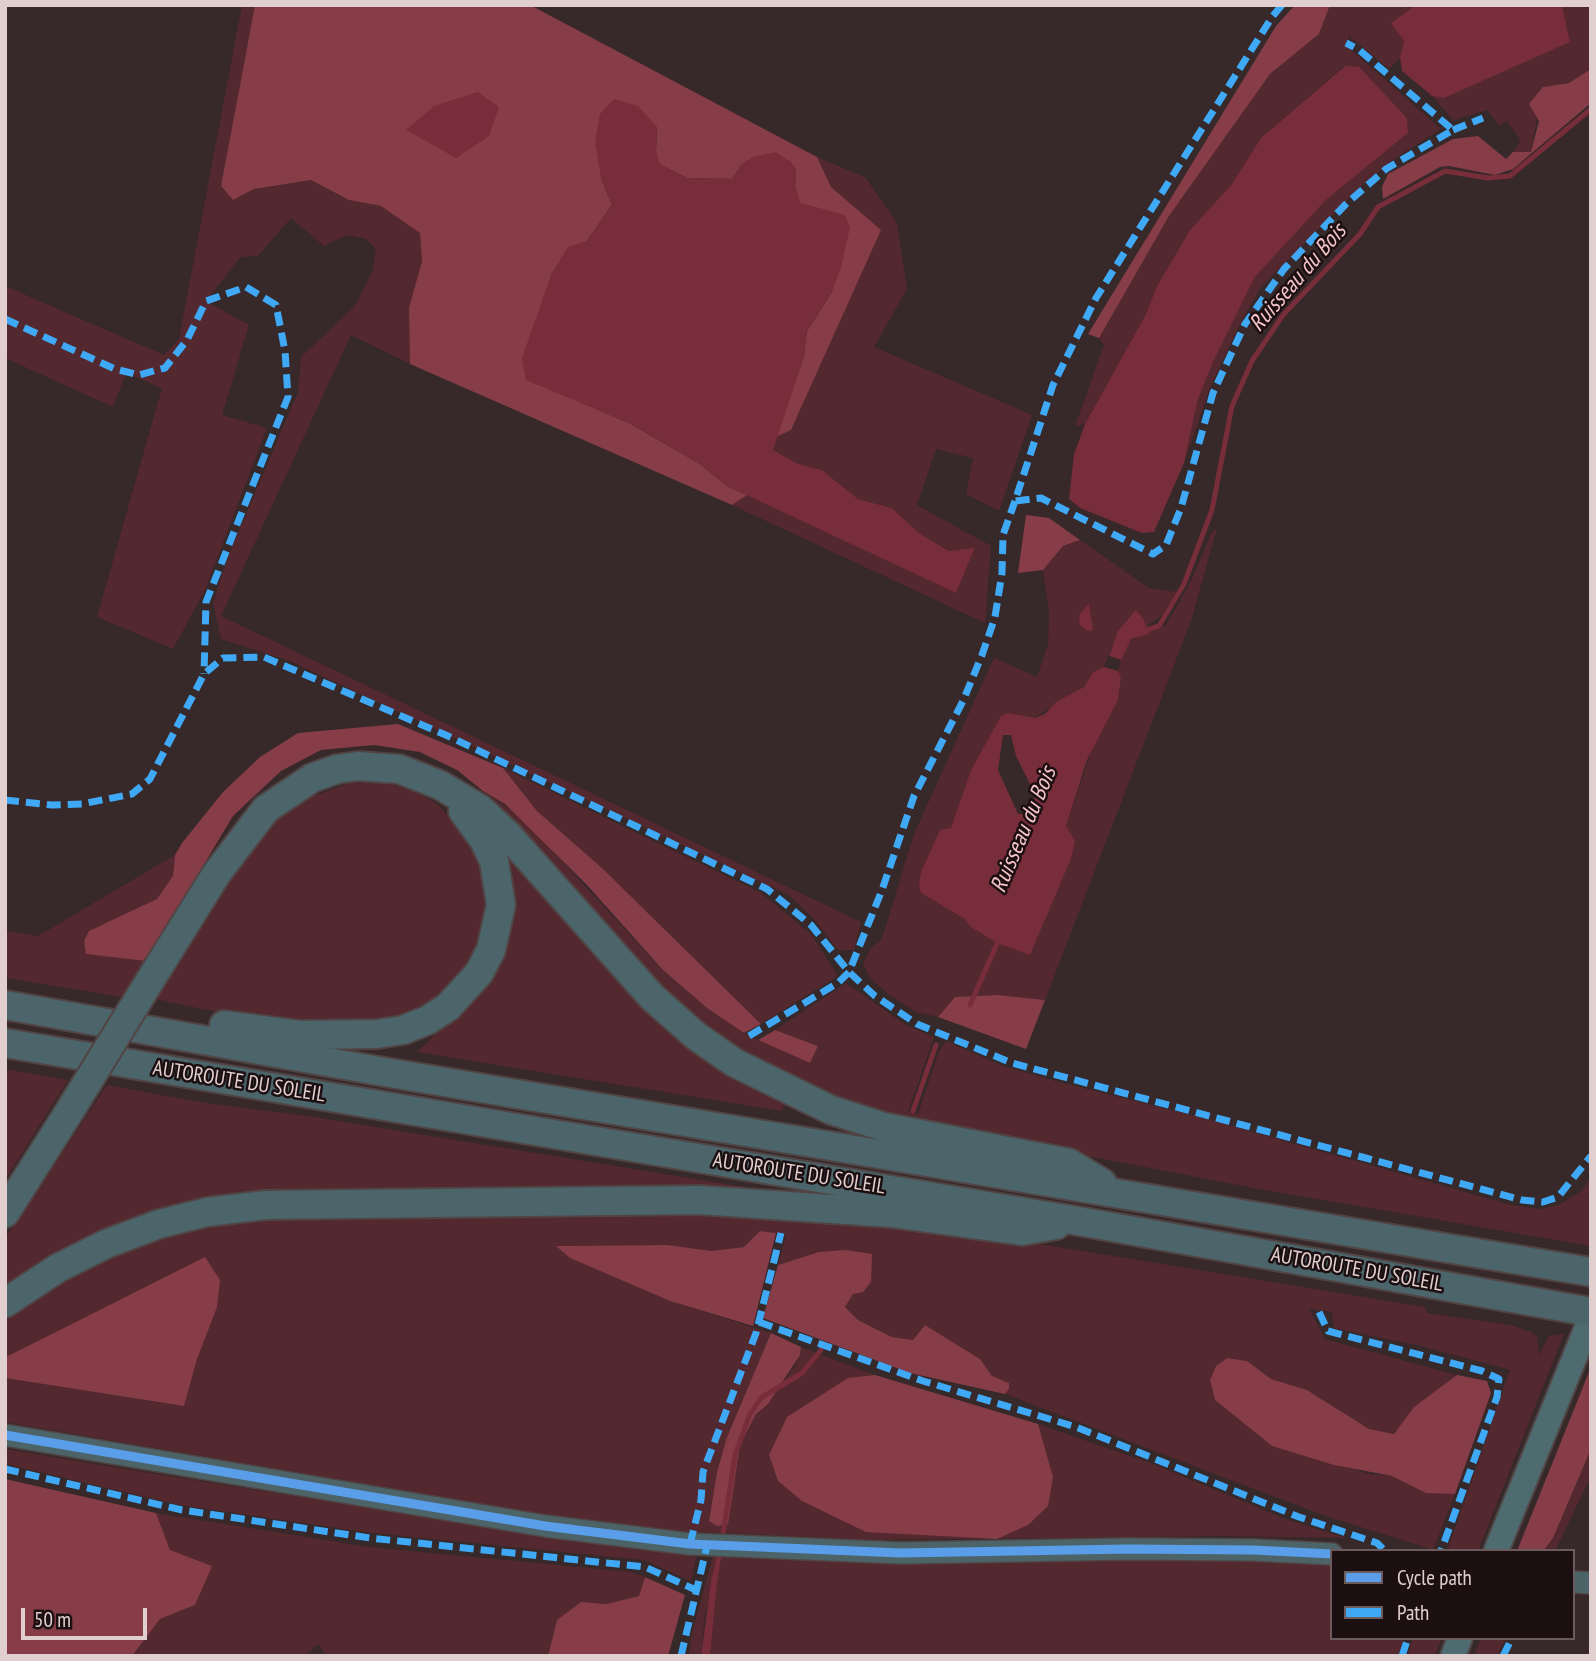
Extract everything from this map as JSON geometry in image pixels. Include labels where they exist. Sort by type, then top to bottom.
[{"type":"highway","points":[[5,1213],[159,966],[243,838],[266,809],[287,793],[312,778],[358,766],[399,769],[440,785],[489,817],[652,996],[696,1036],[735,1063],[831,1110],[884,1128],[1069,1163],[1113,1191]]},
{"type":"highway","points":[[177,1035],[225,1025],[300,1035],[377,1034],[403,1030],[428,1020],[464,992],[479,973],[491,950],[501,905],[499,883],[484,840],[440,785]]},
{"type":"highway","name":"AUTOROUTE DU SOLEIL","points":[[5,1005],[1591,1272]]},
{"type":"highway","name":"AUTOROUTE DU SOLEIL","points":[[5,1043],[1078,1221],[1591,1315]]},
{"type":"highway","points":[[5,1303],[58,1268],[106,1244],[159,1224],[207,1212],[266,1205],[699,1200],[891,1213],[1022,1231],[1078,1221]]},
{"type":"main road","points":[[1497,1549],[1591,1315]]},
{"type":"street","points":[[5,1435],[545,1526],[707,1546],[901,1553],[1253,1550],[1330,1555]]},
{"type":"shaded area","points":[[242,5],[255,5],[221,186],[233,200],[254,189],[311,180],[349,200],[381,206],[420,233],[422,261],[409,308],[410,364],[351,335],[221,616],[861,922],[854,950],[838,950],[814,919],[789,895],[290,661],[221,639],[213,603],[229,554],[298,392],[301,357],[354,307],[372,272],[376,249],[366,239],[348,235],[324,246],[291,218],[258,256],[240,257],[206,301],[249,325],[222,415],[267,428],[205,590],[173,649],[97,617],[162,388],[126,373],[113,407],[5,358],[5,286],[164,355],[179,339]]},
{"type":"shaded area","points":[[255,5],[530,5],[817,157],[831,187],[881,230],[791,430],[776,437],[804,356],[807,331],[832,292],[795,188],[796,169],[742,164],[732,179],[687,178],[659,164],[656,152],[657,127],[601,178],[612,205],[587,241],[568,248],[551,275],[526,379],[629,423],[700,464],[727,486],[747,495],[732,505],[410,364],[409,308],[422,261],[420,233],[381,206],[349,200],[311,180],[254,189],[233,200],[221,186]]},
{"type":"shaded area","points":[[1295,5],[1330,5],[1319,34],[1270,74],[1169,216],[1099,338],[1088,334],[1276,26]]},
{"type":"shaded area","points":[[1330,5],[1416,5],[1392,23],[1404,41],[1400,58],[1389,69],[1348,35],[1350,49],[1441,129],[1394,159],[1359,188],[1262,286],[1242,320],[1210,388],[1184,463],[1198,399],[1255,277],[1326,200],[1408,133],[1407,117],[1344,66],[1261,138],[1232,184],[1190,230],[1157,286],[1146,314],[1085,424],[1075,426],[1104,345],[1099,338],[1169,216],[1270,74],[1319,34]]},
{"type":"shaded area","points":[[1562,5],[1587,5],[1591,14],[1591,69],[1569,83],[1543,87],[1531,152],[1513,152],[1521,141],[1507,121],[1499,125],[1487,110],[1453,120],[1432,96],[1444,98],[1570,42]]},
{"type":"shaded area","points":[[1591,69],[1591,103],[1513,169],[1495,175],[1449,166],[1440,167],[1383,199],[1382,187],[1388,174],[1453,139],[1478,136],[1506,159],[1513,152],[1531,152],[1539,121],[1529,104],[1543,87],[1569,83]]},
{"type":"shaded area","points":[[817,157],[865,177],[897,223],[907,289],[874,347],[1032,415],[999,511],[966,494],[973,458],[936,449],[917,505],[991,546],[985,623],[732,505],[747,495],[956,593],[975,549],[950,551],[919,533],[892,508],[858,499],[822,470],[798,464],[773,450],[776,437],[791,430],[880,231],[831,187]]},
{"type":"shaded area","points":[[1026,515],[1049,518],[1080,540],[1063,546],[1043,570],[1018,573]]},
{"type":"shaded area","points":[[1217,528],[1191,621],[1045,1000],[998,995],[955,997],[938,1017],[916,1012],[888,994],[870,978],[863,964],[870,949],[882,939],[914,834],[994,658],[1037,677],[1048,644],[1049,611],[1043,570],[1063,546],[1080,540],[1149,588],[1176,592],[1162,615],[1145,628],[1143,618],[1134,610],[1118,631],[1104,667],[1093,672],[1084,687],[1034,718],[1008,713],[1001,717],[971,770],[951,829],[940,831],[921,893],[1030,955],[1071,859],[1066,826],[1093,747],[1118,700],[1121,677],[1118,671],[1123,650],[1132,639],[1166,625],[1191,581],[1211,534]]},
{"type":"shaded area","points":[[398,724],[503,768],[537,811],[602,868],[761,1024],[744,1033],[707,1008],[663,970],[586,884],[505,804],[483,791],[457,770],[420,752],[374,745],[321,750],[281,771],[233,816],[146,961],[86,954],[84,941],[89,931],[157,899],[173,876],[175,855],[182,843],[223,792],[260,757],[298,733]]},
{"type":"shaded area","points":[[503,768],[761,893],[811,934],[838,976],[761,1024],[602,868],[537,811]]},
{"type":"shaded area","points":[[379,781],[416,792],[437,804],[460,828],[476,852],[484,876],[488,906],[481,940],[472,965],[433,1005],[382,1023],[330,1025],[202,1009],[156,999],[238,865],[273,821],[308,798],[350,783]]},
{"type":"shaded area","points":[[483,791],[521,817],[663,970],[707,1008],[749,1036],[810,1063],[818,1046],[775,1030],[846,983],[906,1025],[934,1037],[908,1112],[918,1114],[939,1051],[946,1041],[1003,1066],[1207,1119],[1511,1205],[1539,1209],[1559,1205],[1581,1191],[1591,1178],[1591,1246],[1259,1189],[901,1120],[780,1077],[685,1014],[557,878]]},
{"type":"shaded area","points":[[486,828],[777,1094],[784,1103],[782,1111],[417,1052],[447,1023],[502,945]]},
{"type":"shaded area","points":[[175,855],[173,876],[157,900],[90,931],[84,941],[87,954],[146,961],[123,997],[5,978],[5,931],[38,936]]},
{"type":"shaded area","points":[[998,995],[1045,1000],[1026,1049],[938,1017],[955,997]]},
{"type":"shaded area","points":[[775,1030],[818,1046],[810,1063],[758,1040]]},
{"type":"shaded area","points":[[5,1069],[68,1080],[5,1180]]},
{"type":"shaded area","points":[[107,1085],[199,1102],[314,1117],[769,1191],[255,1200],[5,1295],[5,1239]]},
{"type":"shaded area","points":[[664,1206],[864,1220],[1058,1247],[1425,1307],[1427,1313],[1511,1325],[1531,1332],[1537,1337],[1539,1355],[1549,1336],[1564,1334],[1479,1549],[1448,1549],[1510,1370],[1421,1346],[1334,1328],[1332,1312],[1309,1309],[1325,1339],[1457,1375],[1414,1407],[1395,1434],[1369,1429],[1307,1390],[1271,1379],[1247,1361],[1227,1358],[1216,1366],[1210,1380],[1215,1400],[1272,1446],[1370,1474],[1392,1476],[1426,1493],[1455,1494],[1433,1549],[1430,1549],[1320,1514],[1005,1394],[1009,1383],[992,1376],[980,1359],[925,1325],[913,1340],[893,1337],[858,1320],[845,1307],[853,1294],[819,1252],[778,1265],[786,1235],[760,1231],[744,1247],[711,1251],[668,1245],[557,1246],[570,1258],[670,1301],[771,1333],[727,1437],[717,1472],[709,1520],[733,1482],[740,1445],[756,1414],[768,1403],[796,1364],[801,1347],[875,1375],[848,1378],[769,1455],[778,1481],[802,1501],[1053,1478],[1038,1424],[1153,1464],[1288,1520],[1346,1538],[1221,1536],[872,1540],[643,1529],[516,1510],[5,1422],[5,1378],[184,1406],[197,1359],[205,1257],[5,1358],[5,1317],[20,1305],[121,1247],[213,1220]]},
{"type":"shaded area","points":[[760,1231],[776,1233],[753,1326],[670,1301],[570,1258],[556,1246],[668,1245],[711,1251],[744,1247]]},
{"type":"shaded area","points":[[846,1250],[872,1254],[871,1282],[863,1292],[853,1294],[845,1307],[858,1320],[892,1337],[913,1340],[925,1325],[980,1359],[992,1376],[1009,1383],[1005,1394],[910,1373],[763,1318],[778,1265],[819,1252]]},
{"type":"shaded area","points":[[205,1257],[220,1280],[217,1307],[197,1359],[184,1406],[5,1378],[5,1358]]},
{"type":"shaded area","points":[[771,1333],[801,1347],[800,1355],[768,1404],[756,1414],[740,1445],[728,1524],[717,1526],[709,1521],[717,1472],[727,1437]]},
{"type":"shaded area","points":[[1227,1358],[1247,1361],[1271,1379],[1307,1390],[1369,1429],[1394,1434],[1414,1407],[1457,1375],[1487,1381],[1491,1393],[1455,1494],[1426,1493],[1392,1476],[1334,1465],[1272,1446],[1215,1400],[1210,1380],[1216,1366]]},
{"type":"shaded area","points":[[1591,1367],[1591,1449],[1553,1538],[1545,1549],[1518,1549]]},
{"type":"shaded area","points":[[875,1375],[1038,1424],[1053,1477],[1048,1506],[1028,1525],[997,1539],[866,1532],[802,1501],[778,1481],[769,1455],[787,1417],[848,1378]]},
{"type":"shaded area","points":[[5,1449],[255,1490],[697,1554],[691,1581],[643,1560],[364,1532],[180,1505],[5,1464]]},
{"type":"shaded area","points":[[1591,1449],[1591,1476],[1556,1549],[1545,1549],[1553,1538]]},
{"type":"shaded area","points":[[5,1479],[156,1513],[170,1550],[212,1566],[195,1605],[160,1619],[132,1656],[5,1656]]},
{"type":"shaded area","points":[[156,1513],[369,1547],[631,1572],[645,1577],[639,1596],[607,1604],[581,1602],[557,1620],[548,1656],[326,1656],[319,1644],[305,1656],[132,1656],[160,1619],[195,1605],[211,1566],[170,1550]]},
{"type":"shaded area","points":[[713,1555],[1115,1558],[1330,1564],[1330,1640],[1403,1640],[1398,1656],[710,1656],[718,1575],[705,1613],[701,1656],[689,1656],[691,1637]]},
{"type":"shaded area","points":[[645,1577],[685,1595],[668,1656],[548,1656],[557,1620],[581,1602],[607,1604],[639,1596]]},
{"type":"shaded area","points":[[1412,1640],[1441,1640],[1435,1656],[1407,1656]]},
{"type":"shaded area","points":[[1480,1640],[1505,1640],[1497,1656],[1474,1656]]},
{"type":"water","points":[[1416,5],[1562,5],[1570,42],[1444,98],[1432,96],[1402,71],[1400,58],[1404,41],[1391,23]]},
{"type":"water","points":[[1345,66],[1359,67],[1407,118],[1408,133],[1326,200],[1255,277],[1198,399],[1184,463],[1154,532],[1142,533],[1080,508],[1069,499],[1074,454],[1085,424],[1146,314],[1157,286],[1190,230],[1232,184],[1261,138]]},
{"type":"water","points":[[478,92],[499,107],[489,136],[456,158],[406,130],[434,106]]},
{"type":"water","points":[[614,99],[638,106],[657,127],[656,152],[660,164],[687,178],[732,179],[742,164],[753,157],[776,152],[796,169],[795,188],[801,203],[845,215],[850,227],[842,264],[832,292],[807,331],[804,356],[773,450],[798,464],[822,470],[858,499],[892,508],[919,533],[949,551],[975,548],[956,593],[727,486],[700,464],[629,423],[526,380],[522,358],[551,275],[568,247],[587,241],[612,205],[601,178],[595,142],[600,114]]},
{"type":"water","points":[[1089,604],[1093,630],[1087,631],[1080,625],[1079,615]]},
{"type":"water","points":[[1135,610],[1143,618],[1149,634],[1131,639],[1121,660],[1109,656],[1118,631]]},
{"type":"water","points":[[1104,667],[1118,671],[1121,677],[1118,700],[1087,760],[1066,826],[1075,841],[1071,859],[1030,955],[997,943],[971,927],[965,919],[921,893],[921,872],[940,830],[951,828],[971,770],[1001,716],[1008,713],[1035,718],[1045,714],[1056,702],[1084,687],[1093,672]],"holes":[[[1003,735],[1011,735],[1016,756],[1035,794],[1034,807],[1026,814],[1018,814],[998,770]]]},
{"type":"water","points":[[718,1574],[710,1656],[701,1656],[712,1575]]},
{"type":"waterway","name":"Ruisseau du Bois","points":[[1140,632],[1159,626],[1184,584],[1212,510],[1232,406],[1252,361],[1283,315],[1360,234],[1378,207],[1445,171],[1488,178],[1510,176],[1591,109]]},
{"type":"waterway","name":"Ruisseau du Bois","points":[[970,1005],[1000,937]]},
{"type":"waterway","name":"Ruisseau du Bois","points":[[913,1111],[936,1045]]},
{"type":"waterway","name":"Ruisseau du Bois","points":[[722,1541],[735,1455],[750,1414],[761,1398],[802,1373],[821,1350]]},
{"type":"waterway","name":"Ruisseau du Bois","points":[[715,1579],[720,1550]]},
{"type":"marked path","points":[[1282,5],[1096,298],[1053,385],[1015,501],[1041,498],[1153,554],[1166,545],[1181,508],[1213,393],[1245,324],[1284,269],[1345,205],[1386,169],[1453,130],[1358,49],[1346,43]]},
{"type":"marked path","points":[[1453,130],[1483,118]]},
{"type":"marked path","points":[[5,319],[115,369],[139,375],[165,368],[187,340],[206,301],[246,287],[276,305],[285,351],[288,397],[206,602],[204,674]]},
{"type":"marked path","points":[[749,1036],[838,983],[849,972],[882,890],[914,796],[963,701],[982,655],[995,617],[1002,573],[1003,535],[1015,501]]},
{"type":"marked path","points":[[5,800],[52,805],[82,804],[132,794],[150,779],[204,674],[223,658],[264,657],[448,736],[767,889],[811,925],[849,972],[875,996],[917,1024],[1012,1063],[1522,1200],[1543,1202],[1558,1197],[1591,1156]]},
{"type":"marked path","points":[[690,1544],[701,1500],[703,1472],[756,1333],[781,1233]]},
{"type":"marked path","points":[[1319,1312],[1328,1331],[1482,1371],[1499,1379],[1497,1397],[1442,1549]]},
{"type":"marked path","points":[[759,1322],[923,1381],[1076,1427],[1299,1517],[1377,1543],[1383,1549]]},
{"type":"marked path","points":[[5,1469],[182,1510],[370,1538],[645,1567],[696,1590]]},
{"type":"marked path","points":[[681,1656],[707,1546]]},
{"type":"marked path","points":[[1402,1656],[1407,1640]]},
{"type":"marked path","points":[[1503,1656],[1511,1640]]},
{"type":"cycle path","points":[[5,1435],[545,1526],[690,1544],[901,1553],[1128,1549],[1330,1554]]}]
